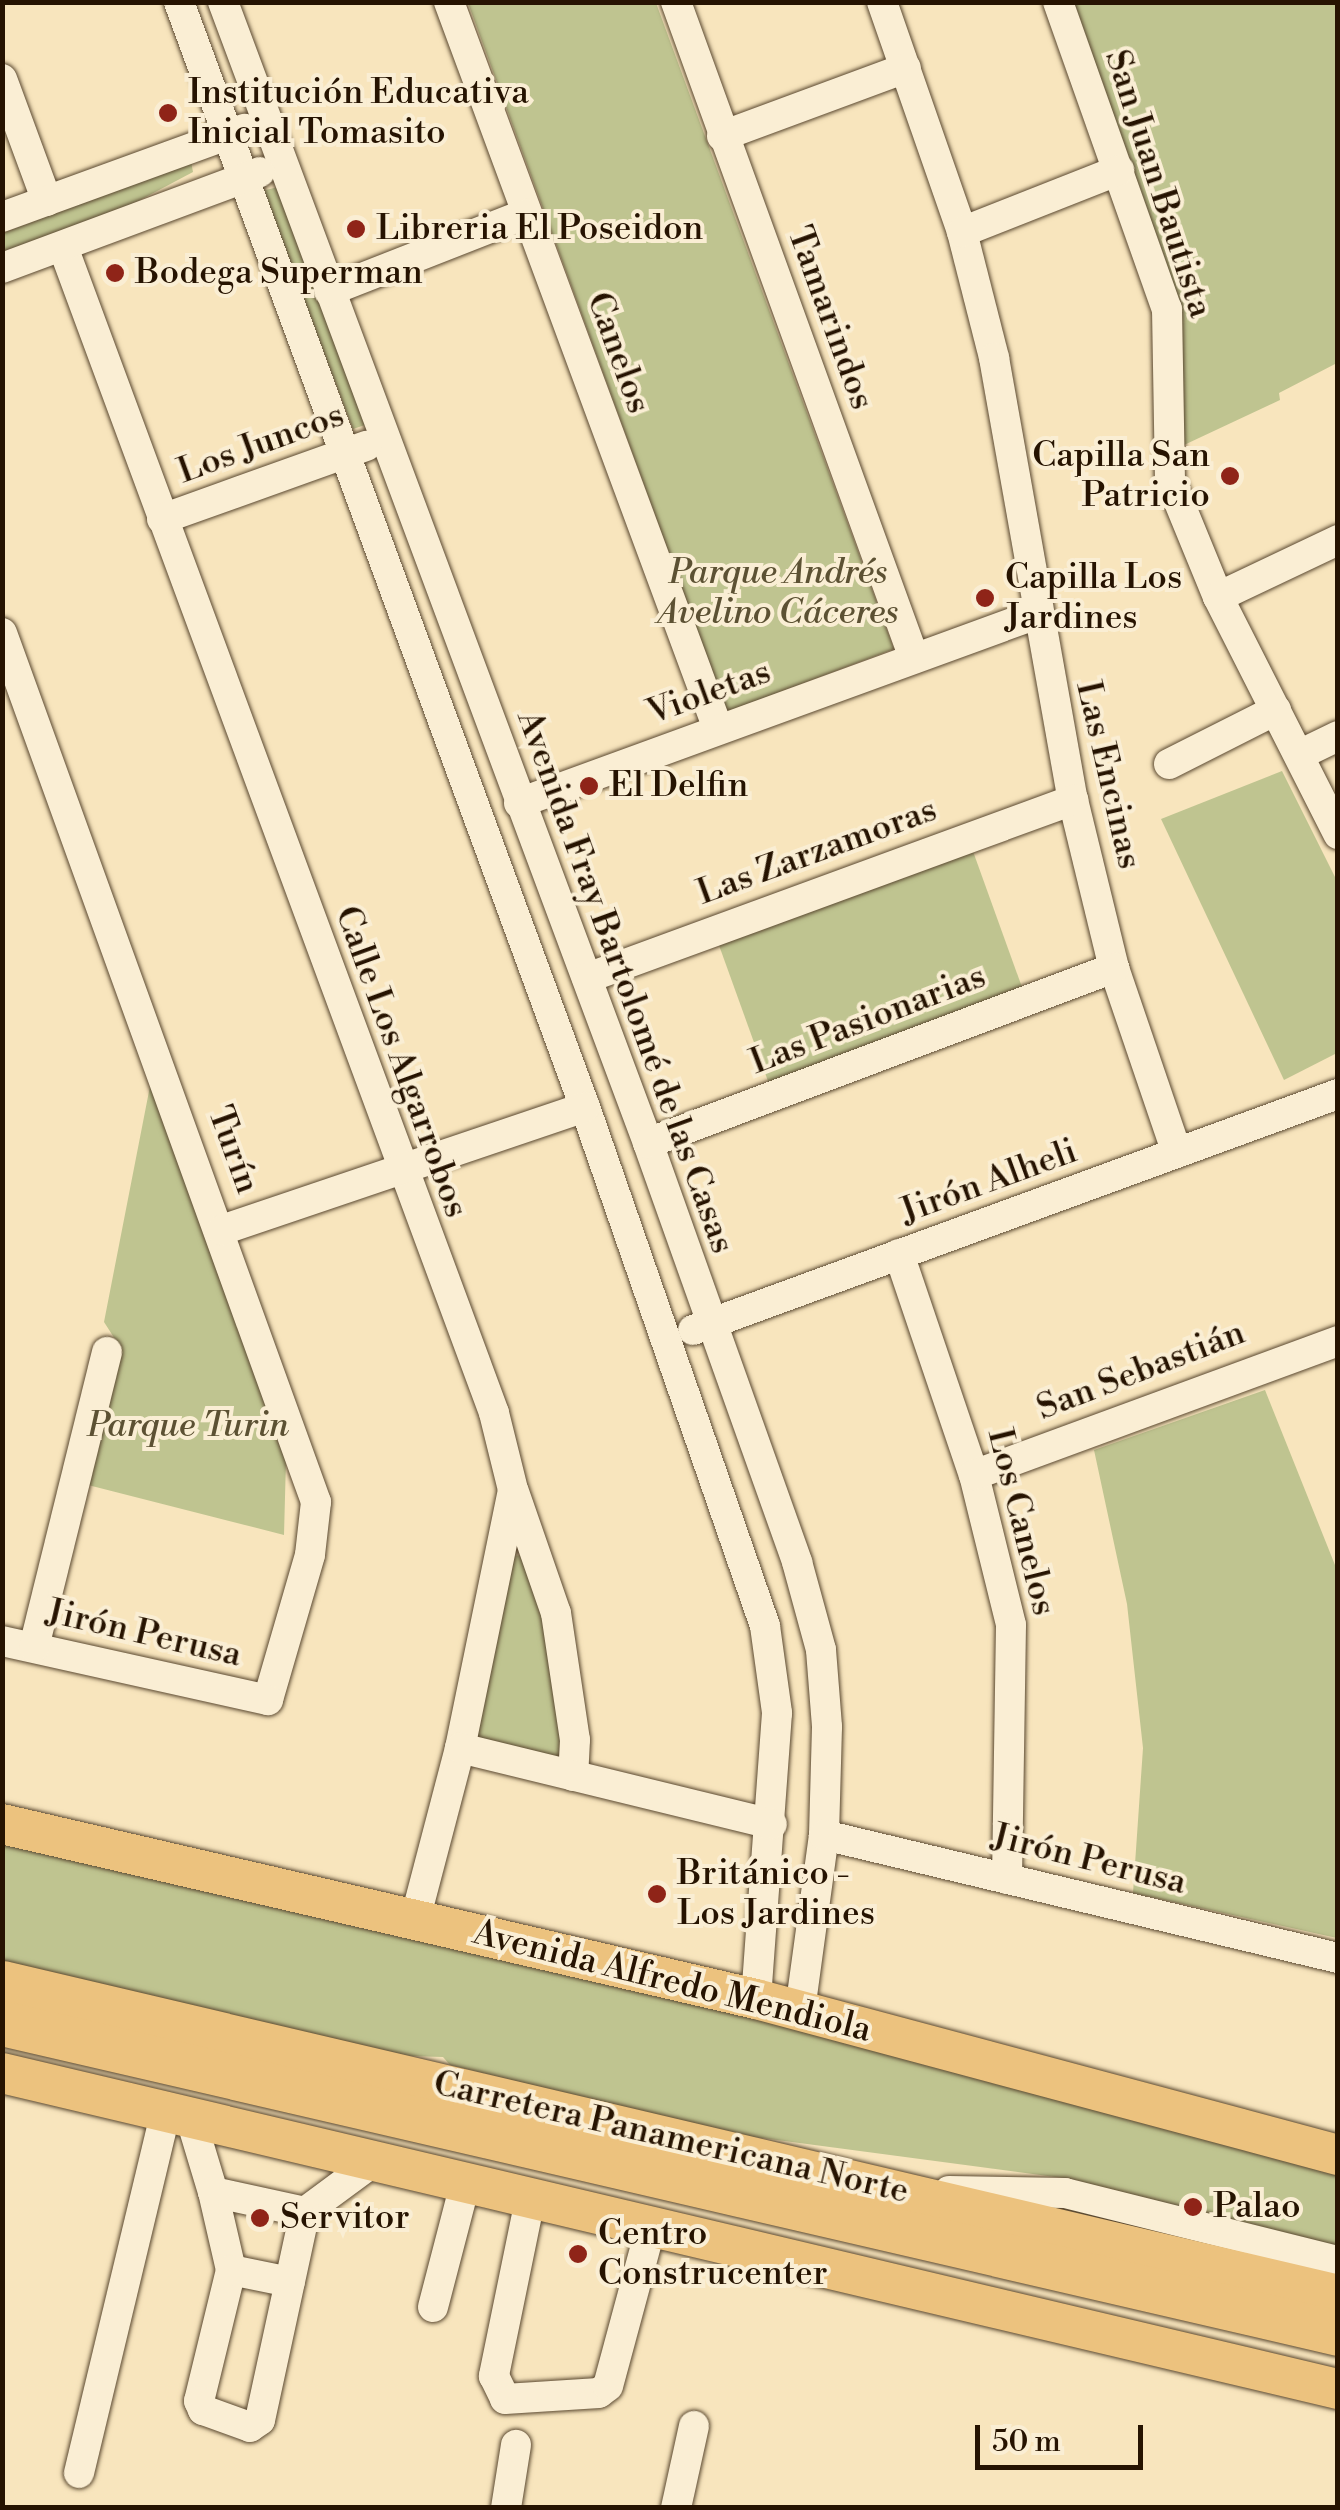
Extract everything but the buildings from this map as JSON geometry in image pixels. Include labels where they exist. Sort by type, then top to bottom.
[{"type":"highway","name":"Carretera Panamericana Norte","points":[[2,1983],[1338,2296]]},
{"type":"highway","name":"Carretera Panamericana Norte","points":[[2,2022],[1338,2333]]},
{"type":"main road","name":"Avenida Alfredo Mendiola","points":[[2,1824],[756,1999],[1338,2155]]},
{"type":"main road","points":[[2,2073],[652,2223],[1338,2389]]},
{"type":"street","points":[[179,2],[584,1108],[766,1626],[777,1713],[772,1824],[756,1999]]},
{"type":"street","name":"Avenida Fray Bartolomé de las Casas","points":[[224,2],[648,1143],[708,1324],[769,1476],[820,1650],[827,1727],[824,1835],[800,2011]]},
{"type":"street","name":"Canelos","points":[[449,2],[718,729]]},
{"type":"street","name":"Tamarindos","points":[[676,2],[914,658]]},
{"type":"street","name":"Las Encinas","points":[[882,2],[962,232],[1006,411],[1037,614],[1073,800],[1114,968],[1177,1154]]},
{"type":"street","name":"San Juan Bautista","points":[[1058,2],[1167,308],[1170,480],[1218,596],[1338,834]]},
{"type":"street","points":[[722,136],[906,68]]},
{"type":"street","points":[[2,80],[47,201]]},
{"type":"street","points":[[2,217],[265,119]]},
{"type":"street","points":[[2,268],[282,164]]},
{"type":"street","points":[[962,232],[1119,170]]},
{"type":"street","points":[[329,290],[525,214]]},
{"type":"street","name":"Calle Los Algarrobos","points":[[63,247],[401,1172],[494,1413],[514,1490],[460,1748],[416,1919]]},
{"type":"street","name":"Los Juncos","points":[[162,518],[385,440]]},
{"type":"street","points":[[1218,596],[1338,540]]},
{"type":"street","name":"Violetas","points":[[519,803],[1037,614]]},
{"type":"street","name":"Turín","points":[[2,633],[222,1230],[316,1502],[310,1555],[268,1700]]},
{"type":"street","points":[[1169,764],[1276,710]]},
{"type":"street","points":[[1299,755],[1338,736]]},
{"type":"street","name":"Las Zarzamoras","points":[[587,978],[1073,800]]},
{"type":"street","name":"Las Pasionarias","points":[[648,1143],[1114,968]]},
{"type":"street","name":"Jirón Alheli","points":[[667,1342],[1338,1094]]},
{"type":"street","points":[[222,1230],[584,1108]]},
{"type":"street","name":"Los Canelos","points":[[899,1254],[974,1475],[1011,1624],[1007,1879]]},
{"type":"street","name":"San Sebastián","points":[[974,1475],[1284,1355],[1338,1341]]},
{"type":"street","points":[[34,1646],[107,1352]]},
{"type":"street","points":[[514,1490],[556,1613],[575,1740],[573,1776]]},
{"type":"street","name":"Jirón Perusa","points":[[2,1640],[268,1700]]},
{"type":"street","points":[[460,1748],[772,1824]]},
{"type":"street","name":"Jirón Perusa","points":[[824,1835],[1338,1958]]},
{"type":"street","points":[[178,2113],[212,2192],[231,2270],[200,2401],[203,2410],[250,2426],[260,2420],[305,2212],[377,2158]]},
{"type":"street","points":[[79,2472],[178,2113]]},
{"type":"street","points":[[433,2307],[466,2180]]},
{"type":"street","points":[[896,2190],[1065,2193],[1338,2261]]},
{"type":"street","points":[[212,2192],[305,2212]]},
{"type":"street","points":[[531,2195],[494,2376],[505,2400],[599,2393],[608,2386],[652,2223]]},
{"type":"street","points":[[231,2270],[290,2282]]},
{"type":"street","points":[[676,2508],[694,2426]]},
{"type":"street","points":[[506,2508],[516,2445]]},
{"type":"green space","name":"Parque Andrés Avelino Cáceres","points":[[468,3],[656,3],[894,649],[727,712]]},
{"type":"green space","points":[[1067,3],[1337,3],[1337,363],[1279,393],[1280,400],[1184,445],[1181,315]]},
{"type":"green space","points":[[191,161],[193,172],[78,233],[3,258],[3,233]]},
{"type":"green space","points":[[278,187],[365,425],[353,429],[262,191]]},
{"type":"green space","points":[[1282,771],[1338,883],[1337,1053],[1284,1080],[1161,819]]},
{"type":"green space","points":[[970,843],[1023,990],[769,1084],[716,937]]},
{"type":"green space","name":"Parque Turin","points":[[151,1081],[286,1460],[284,1535],[88,1485],[122,1350],[104,1322]]},
{"type":"green space","points":[[1265,1390],[1337,1570],[1337,1938],[1133,1893],[1143,1748],[1127,1604],[1094,1450]]},
{"type":"green space","points":[[530,1555],[569,1744],[561,1758],[474,1740],[508,1556]]},
{"type":"green space","points":[[3,1834],[1337,2161],[1337,2249],[1070,2179],[731,2134],[450,2065],[443,2057],[410,2056],[3,1967]]},
{"type":"place","name":"Institución Educativa Inicial Tomasito","points":[[168,113]]},
{"type":"place","name":"Libreria El Poseidon","points":[[356,229]]},
{"type":"place","name":"Bodega Superman","points":[[115,273]]},
{"type":"place","name":"Capilla San Patricio","points":[[1230,476]]},
{"type":"place","name":"Capilla Los Jardines","points":[[985,598]]},
{"type":"place","name":"El Delfin","points":[[589,786]]},
{"type":"place","name":"Británico - Los Jardines","points":[[657,1894]]},
{"type":"place","name":"Palao","points":[[1193,2207]]},
{"type":"place","name":"Servitor","points":[[260,2218]]},
{"type":"place","name":"Centro Construcenter","points":[[578,2254]]}]
